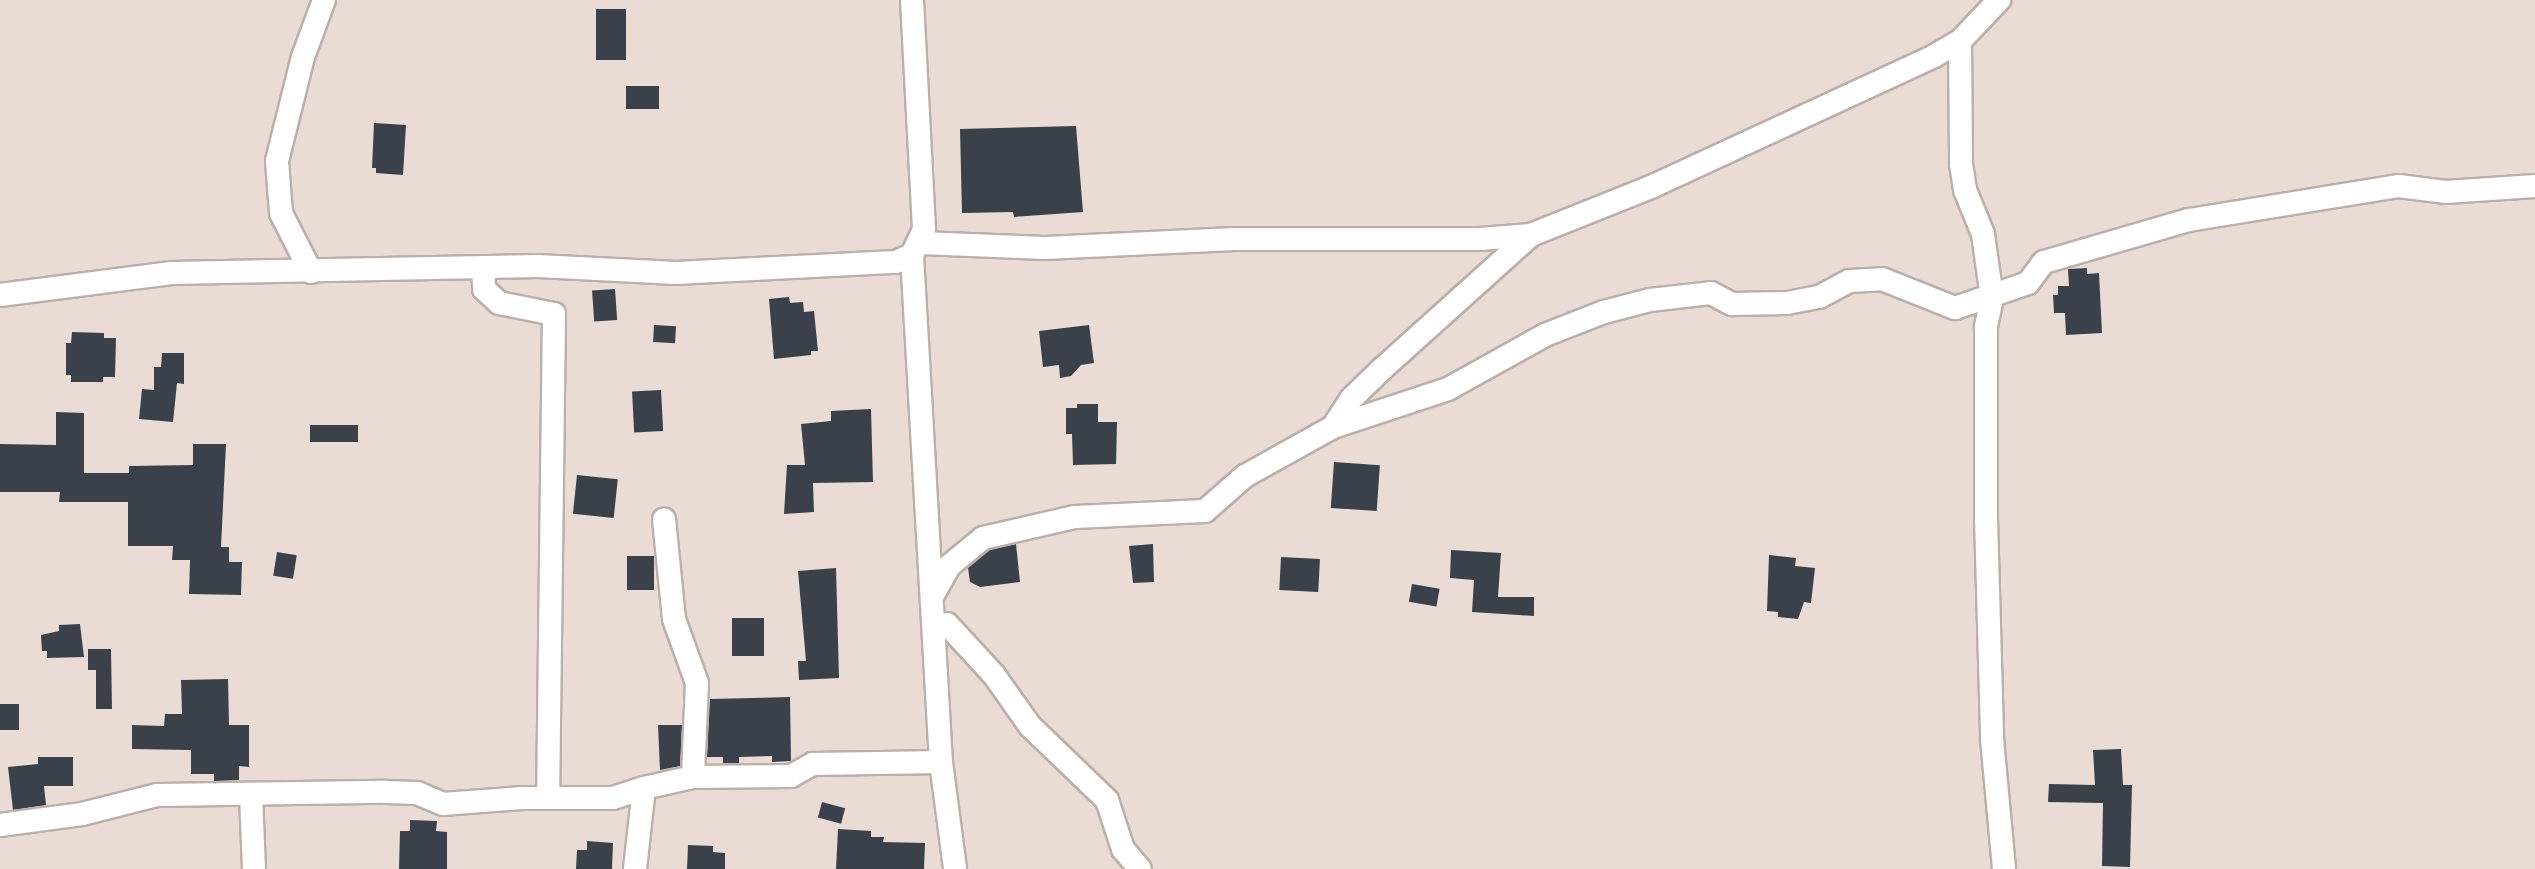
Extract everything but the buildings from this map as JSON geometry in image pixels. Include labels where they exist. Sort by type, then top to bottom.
[{"type":"street","points":[[311,272],[281,213],[277,161],[303,57],[324,0]]},
{"type":"street","points":[[912,0],[924,229],[916,249],[941,762],[955,869]]},
{"type":"street","points":[[0,296],[172,273],[483,267],[676,273],[873,265],[916,249],[1045,248],[1234,239],[1480,239],[1531,235],[1651,188],[1960,41],[1999,0]]},
{"type":"street","points":[[1960,41],[1961,164],[1965,190],[1983,234],[1992,298],[1986,327],[1986,518],[1992,739],[2004,869]]},
{"type":"street","points":[[933,595],[949,566],[983,538],[1075,517],[1205,511],[1245,476],[1333,427],[1448,389],[1577,321],[1650,300],[1711,293],[1731,304],[1787,303],[1819,297],[1849,281],[1882,279],[1955,308],[1992,298],[2028,283],[2044,262],[2189,220],[2399,186],[2446,192],[2535,186]]},
{"type":"street","points":[[1333,427],[1351,399],[1531,235]]},
{"type":"street","points":[[483,267],[484,289],[499,303],[554,314],[548,798]]},
{"type":"street","points":[[664,519],[674,619],[697,683],[693,777]]},
{"type":"street","points":[[947,624],[994,675],[1030,726],[1107,800],[1123,849],[1140,869]]},
{"type":"street","points":[[0,825],[82,814],[158,795],[417,793],[443,804],[548,798],[613,798],[644,788],[693,777],[790,776],[813,764],[941,762]]},
{"type":"street","points":[[635,869],[644,788]]},
{"type":"street","points":[[251,795],[254,869]]}]
